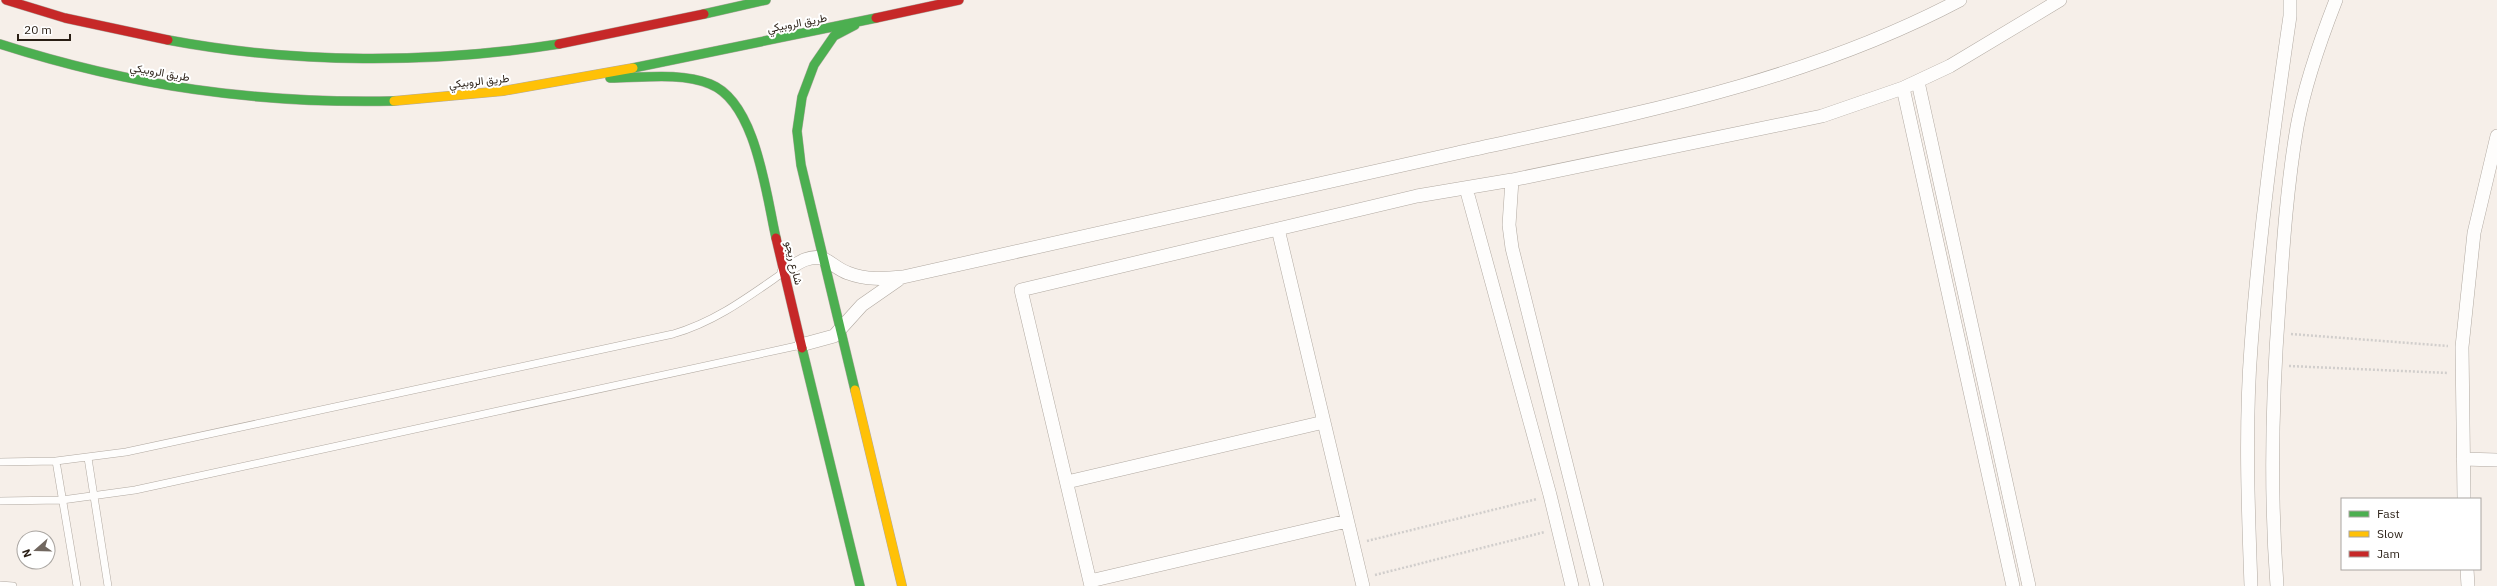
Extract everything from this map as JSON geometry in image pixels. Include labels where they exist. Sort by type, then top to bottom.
[{"type":"main road","points":[[6,0],[43,12],[131,34],[220,50],[309,58],[400,59],[489,53],[578,40],[766,0]]},
{"type":"main road","name":"طريق الروبيكي","points":[[0,44],[32,55],[122,78],[214,93],[307,101],[400,101],[493,93],[584,78],[859,23],[959,0]]},
{"type":"main road","points":[[859,23],[834,36],[814,65],[802,97],[797,131],[801,165],[902,586]]},
{"type":"main road","name":"شارع ريجو","points":[[584,78],[691,78],[707,81],[722,88],[734,99],[743,112],[750,130],[860,586]]},
{"type":"street","points":[[784,272],[806,259],[823,258],[847,273],[860,277],[885,279],[903,277],[1690,102],[1774,78],[1839,55],[1903,29],[1960,0]]},
{"type":"street","points":[[1347,521],[1091,584],[1021,290],[1417,196],[1512,180],[1791,124],[1853,107],[1918,82],[1982,49],[2060,0]]},
{"type":"street","points":[[2251,586],[2247,471],[2251,348],[2263,225],[2290,16],[2290,0]]},
{"type":"street","points":[[2277,586],[2273,463],[2275,365],[2290,172],[2297,126],[2308,81],[2336,0]]},
{"type":"street","points":[[1918,82],[2029,586]]},
{"type":"street","points":[[1903,88],[2013,586]]},
{"type":"street","points":[[2464,498],[2461,374],[2462,347],[2474,233],[2497,136]]},
{"type":"street","points":[[1512,180],[1509,226],[1512,248],[1597,586]]},
{"type":"street","points":[[1466,188],[1550,495],[1572,586]]},
{"type":"street","points":[[1278,230],[1362,582]]},
{"type":"street","points":[[801,345],[827,339],[841,330],[851,317],[874,294],[903,277]]},
{"type":"street","points":[[1966,374],[1981,370]]},
{"type":"street","points":[[1067,482],[1324,422]]},
{"type":"street","points":[[2463,459],[2497,460]]},
{"type":"street","points":[[2467,570],[2468,586]]},
{"type":"lane","points":[[0,462],[56,461],[126,452],[673,334],[695,328],[716,318],[784,272]]},
{"type":"lane","points":[[0,500],[62,500],[93,497],[135,490],[801,345]]},
{"type":"lane","points":[[88,458],[108,586]]},
{"type":"lane","points":[[56,461],[77,586]]},
{"type":"lane","points":[[0,585],[13,586]]},
{"type":"path","points":[[2277,333],[2462,347]]},
{"type":"path","points":[[2275,365],[2461,374]]},
{"type":"path","points":[[1353,544],[1550,495]]},
{"type":"path","points":[[1362,582],[1558,528]]},
{"type":"traffic: fast","points":[[704,14],[766,0]]},
{"type":"traffic: fast","points":[[633,68],[876,18]]},
{"type":"traffic: fast","points":[[855,25],[834,36],[814,65],[802,97],[797,131],[801,165],[855,390]]},
{"type":"traffic: fast","points":[[168,40],[265,54],[364,58],[413,58],[462,55],[511,51],[559,44]]},
{"type":"traffic: fast","points":[[0,44],[49,59],[97,71],[194,89],[293,99],[394,101]]},
{"type":"traffic: fast","points":[[610,78],[660,76],[686,78],[710,84],[726,94],[738,109],[748,129],[756,151],[763,175],[776,238]]},
{"type":"traffic: fast","points":[[802,348],[860,586]]},
{"type":"traffic: slow","points":[[394,101],[503,91],[633,68]]},
{"type":"traffic: slow","points":[[855,390],[902,586]]},
{"type":"traffic: jam","points":[[6,0],[65,18],[168,40]]},
{"type":"traffic: jam","points":[[876,18],[959,0]]},
{"type":"traffic: jam","points":[[559,44],[704,14]]},
{"type":"traffic: jam","points":[[776,238],[802,348]]}]
